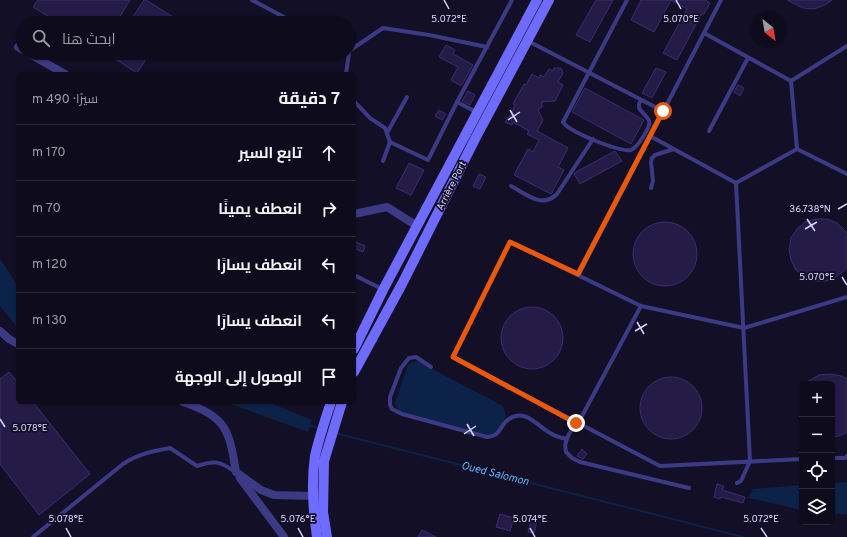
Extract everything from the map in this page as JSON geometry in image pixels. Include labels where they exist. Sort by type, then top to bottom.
[{"type":"street","name":"Arrière Port","points":[[356,345],[382,290],[537,0]]},
{"type":"street","name":"Arrière Port","points":[[356,368],[402,284],[549,0]]},
{"type":"street","points":[[40,60],[61,72]]},
{"type":"street","points":[[356,214],[387,207],[417,226]]},
{"type":"street","points":[[0,331],[16,343]]},
{"type":"street","points":[[189,404],[213,415],[222,425],[228,435],[236,472],[284,537]]},
{"type":"street","points":[[327,537],[323,512],[323,445],[325,419],[330,404]]},
{"type":"street","points":[[317,537],[312,496],[315,456],[323,445],[336,419],[341,404]]},
{"type":"street","points":[[236,472],[261,490],[274,495],[312,496]]},
{"type":"lane","points":[[252,0],[283,16]]},
{"type":"lane","points":[[390,142],[428,160],[457,102],[512,0]]},
{"type":"lane","points":[[627,0],[563,122],[565,125],[593,139],[628,151],[634,149],[639,144],[649,125],[648,120],[640,110],[639,106],[641,100]]},
{"type":"lane","points":[[578,274],[721,0]]},
{"type":"lane","points":[[356,47],[383,28],[429,35],[487,47]]},
{"type":"lane","points":[[704,33],[791,81]]},
{"type":"lane","points":[[528,40],[663,111]]},
{"type":"lane","points":[[791,81],[847,46]]},
{"type":"lane","points":[[709,131],[732,94],[748,58]]},
{"type":"lane","points":[[346,72],[348,60]]},
{"type":"lane","points":[[791,81],[797,149]]},
{"type":"lane","points":[[387,133],[407,97]]},
{"type":"lane","points":[[457,102],[487,118]]},
{"type":"lane","points":[[356,103],[370,118],[385,128],[390,142],[383,161]]},
{"type":"lane","points":[[650,136],[736,184]]},
{"type":"lane","points":[[511,186],[540,201],[550,200],[557,194],[593,139]]},
{"type":"lane","points":[[651,188],[653,181],[652,158],[655,155],[674,149]]},
{"type":"lane","points":[[797,149],[847,174]]},
{"type":"lane","points":[[736,184],[797,149]]},
{"type":"lane","points":[[736,184],[750,461],[741,481],[737,483]]},
{"type":"lane","points":[[799,459],[660,466],[453,357],[510,242],[578,274],[640,306],[744,328],[847,297]]},
{"type":"lane","points":[[356,276],[382,290]]},
{"type":"lane","points":[[640,306],[582,416],[576,423],[567,439],[564,448],[568,456],[576,460],[689,488]]},
{"type":"lane","points":[[431,367],[416,357],[409,358],[401,368],[390,397],[390,405],[392,409],[402,414],[487,437],[491,437],[499,432],[511,417],[522,416],[533,420],[549,432],[567,439]]},
{"type":"lane","points":[[33,537],[122,464],[135,456],[147,452],[170,448],[196,466],[211,461],[223,463],[236,472]]},
{"type":"lane","points":[[835,458],[845,458],[847,456]]},
{"type":"water","points":[[0,259],[16,283],[16,326],[0,306]]},
{"type":"water","points":[[417,361],[503,406],[506,416],[498,430],[493,434],[485,435],[400,412],[395,404],[396,399],[408,365]]},
{"type":"water","points":[[231,404],[273,404],[312,420],[308,432]]},
{"type":"water","points":[[847,482],[847,514],[835,514],[835,483]]},
{"type":"water","points":[[799,485],[799,509],[748,498],[753,489]]},
{"type":"building","points":[[38,0],[130,0],[120,16],[48,16],[33,7]]},
{"type":"building","points":[[144,0],[146,0],[171,16],[134,16]]},
{"type":"building","points":[[596,0],[613,0],[590,42],[576,35]]},
{"type":"building","points":[[641,0],[671,0],[654,32],[631,20]]},
{"type":"building","points":[[671,0],[705,0],[710,3],[704,14],[702,13],[677,60],[663,53],[687,9]]},
{"type":"building","points":[[787,0],[832,0],[825,5],[814,9],[803,8]]},
{"type":"building","points":[[446,45],[455,50],[453,54],[473,65],[461,86],[451,80],[458,67],[439,57]]},
{"type":"building","points":[[117,60],[145,60],[138,72]]},
{"type":"building","points":[[554,68],[561,68],[563,73],[558,82],[563,85],[555,101],[542,102],[542,107],[538,110],[543,120],[537,131],[568,148],[558,167],[564,170],[551,194],[514,175],[528,149],[533,152],[539,140],[527,134],[529,131],[513,122],[512,125],[505,122],[511,114],[515,105],[513,104],[524,84],[526,85],[532,74],[539,78],[540,75],[544,77],[549,69],[553,71]]},
{"type":"building","points":[[656,68],[666,72],[652,98],[642,93]]},
{"type":"building","points":[[738,85],[744,88],[740,96],[734,92]]},
{"type":"building","points":[[585,88],[644,120],[631,144],[572,112]]},
{"type":"building","points":[[468,91],[475,95],[470,105],[462,101]]},
{"type":"building","points":[[439,110],[446,114],[442,120],[435,116]]},
{"type":"building","points":[[615,151],[622,161],[580,184],[574,174],[576,172]]},
{"type":"building","points":[[409,163],[424,170],[411,195],[396,188]]},
{"type":"building","points":[[479,174],[486,177],[480,189],[473,186]]},
{"type":"building","points":[[816,219],[827,219],[837,223],[847,233],[847,266],[845,270],[836,277],[826,281],[815,281],[805,277],[796,270],[791,260],[789,249],[791,238],[797,229],[805,222]]},
{"type":"building","points":[[659,222],[671,222],[688,231],[695,242],[697,254],[695,266],[688,277],[671,286],[659,286],[647,281],[638,272],[633,260],[633,248],[638,236],[647,227]]},
{"type":"building","points":[[356,242],[365,246],[363,252],[356,249]]},
{"type":"building","points":[[532,307],[549,312],[554,316],[558,321],[563,338],[558,355],[554,360],[549,364],[532,369],[515,364],[510,360],[506,355],[501,338],[506,321],[510,316],[515,312]]},
{"type":"building","points":[[9,372],[16,381],[16,404],[35,404],[90,474],[39,515],[0,464],[0,379]]},
{"type":"building","points":[[831,374],[847,379],[847,432],[839,436],[835,437],[835,381],[808,381],[819,375]]},
{"type":"building","points":[[665,377],[677,377],[693,386],[700,396],[702,408],[700,420],[693,430],[677,439],[665,439],[654,434],[645,425],[640,414],[640,402],[645,391],[654,382]]},
{"type":"building","points":[[582,449],[587,454],[583,459],[577,456]]},
{"type":"building","points":[[717,484],[724,486],[722,490],[745,497],[743,503],[721,497],[720,499],[714,497]]},
{"type":"building","points":[[500,514],[514,518],[510,531],[496,527]]},
{"type":"building","points":[[531,520],[537,521],[534,533],[528,532]]},
{"type":"building","points":[[422,530],[436,537],[418,537]]},
{"type":"waterway","name":"Oued Salomon","points":[[308,425],[319,428]]},
{"type":"waterway","name":"Oued Salomon","points":[[335,433],[743,537]]},
{"type":"route","points":[[576,423],[453,357],[510,242],[578,274],[663,111]]}]
